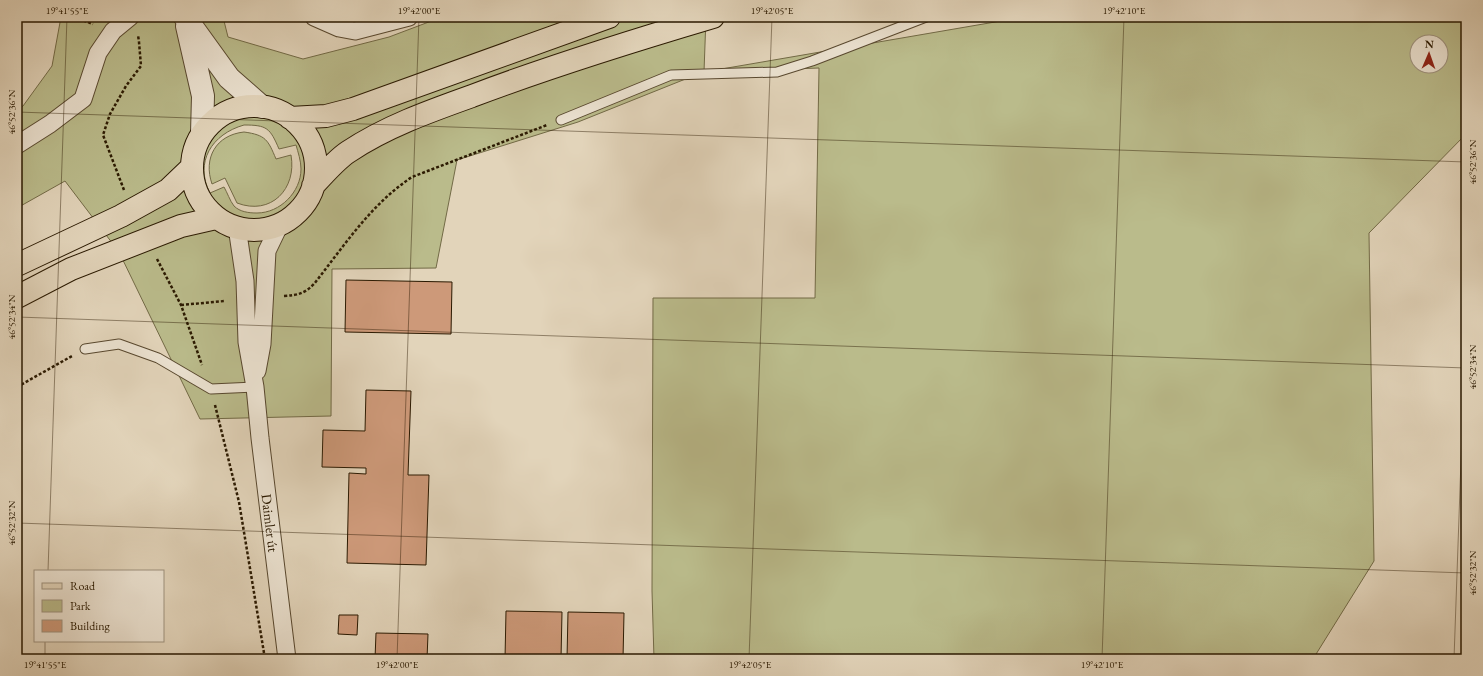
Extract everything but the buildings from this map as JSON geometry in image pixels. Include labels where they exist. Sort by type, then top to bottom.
[{"type":"main road","points":[[290,118],[326,116],[353,109],[609,17]]},
{"type":"main road","points":[[313,186],[346,153],[369,140],[426,113],[524,77],[626,43],[713,17]]},
{"type":"main road","points":[[251,106],[277,110],[290,118],[305,133],[312,148],[316,164],[313,186],[306,201],[295,214],[280,224],[259,229],[237,228],[216,218],[208,210],[196,190],[192,179],[191,168],[193,156],[196,144],[202,133],[210,124],[228,111],[251,106]]},
{"type":"main road","points":[[17,265],[128,212],[168,190],[191,168]]},
{"type":"main road","points":[[17,298],[71,269],[181,226],[216,218]]},
{"type":"street","points":[[17,145],[50,124],[83,98],[98,53],[113,31],[130,17]]},
{"type":"street","points":[[185,17],[229,78],[262,107]]},
{"type":"street","points":[[185,17],[203,96],[202,133]]},
{"type":"street","points":[[314,17],[339,28],[356,31],[409,17]]},
{"type":"street","name":"Daimler út","points":[[255,387],[262,344],[267,251],[280,224]]},
{"type":"street","name":"Daimler út","points":[[237,228],[245,281],[248,342],[255,387],[287,659]]},
{"type":"lane","points":[[561,120],[671,75],[778,72],[812,62],[926,17]]},
{"type":"lane","points":[[85,349],[119,344],[158,358],[211,389],[255,387]]},
{"type":"path","points":[[124,190],[103,135],[113,108],[126,86],[141,66],[139,42]]},
{"type":"path","points":[[278,297],[298,295],[307,291],[370,212],[397,186],[412,177],[561,120]]},
{"type":"path","points":[[157,259],[181,305],[211,389],[239,502],[264,659]]},
{"type":"path","points":[[181,305],[232,300]]},
{"type":"path","points":[[17,387],[85,349]]},
{"type":"green space","points":[[61,17],[223,17],[228,37],[303,59],[389,37],[442,17],[706,17],[704,72],[578,122],[457,160],[436,268],[332,269],[331,416],[200,419],[119,252],[65,181],[17,208],[17,110],[23,106],[52,66]],"holes":[[[244,125],[258,126],[267,129],[273,136],[279,149],[296,145],[299,157],[301,169],[300,177],[293,193],[288,200],[281,205],[265,212],[251,213],[239,210],[234,206],[224,187],[210,193],[206,182],[204,171],[205,160],[209,151],[215,142],[223,135]]]},
{"type":"green space","points":[[1024,17],[1466,17],[1466,134],[1369,233],[1374,561],[1313,659],[654,659],[652,591],[653,298],[815,298],[819,68],[704,72]]},
{"type":"green space","points":[[244,132],[262,137],[271,147],[276,159],[291,155],[292,167],[290,179],[286,189],[279,197],[261,206],[249,206],[237,203],[225,178],[212,184],[209,165],[214,149],[226,138],[234,134]]}]
